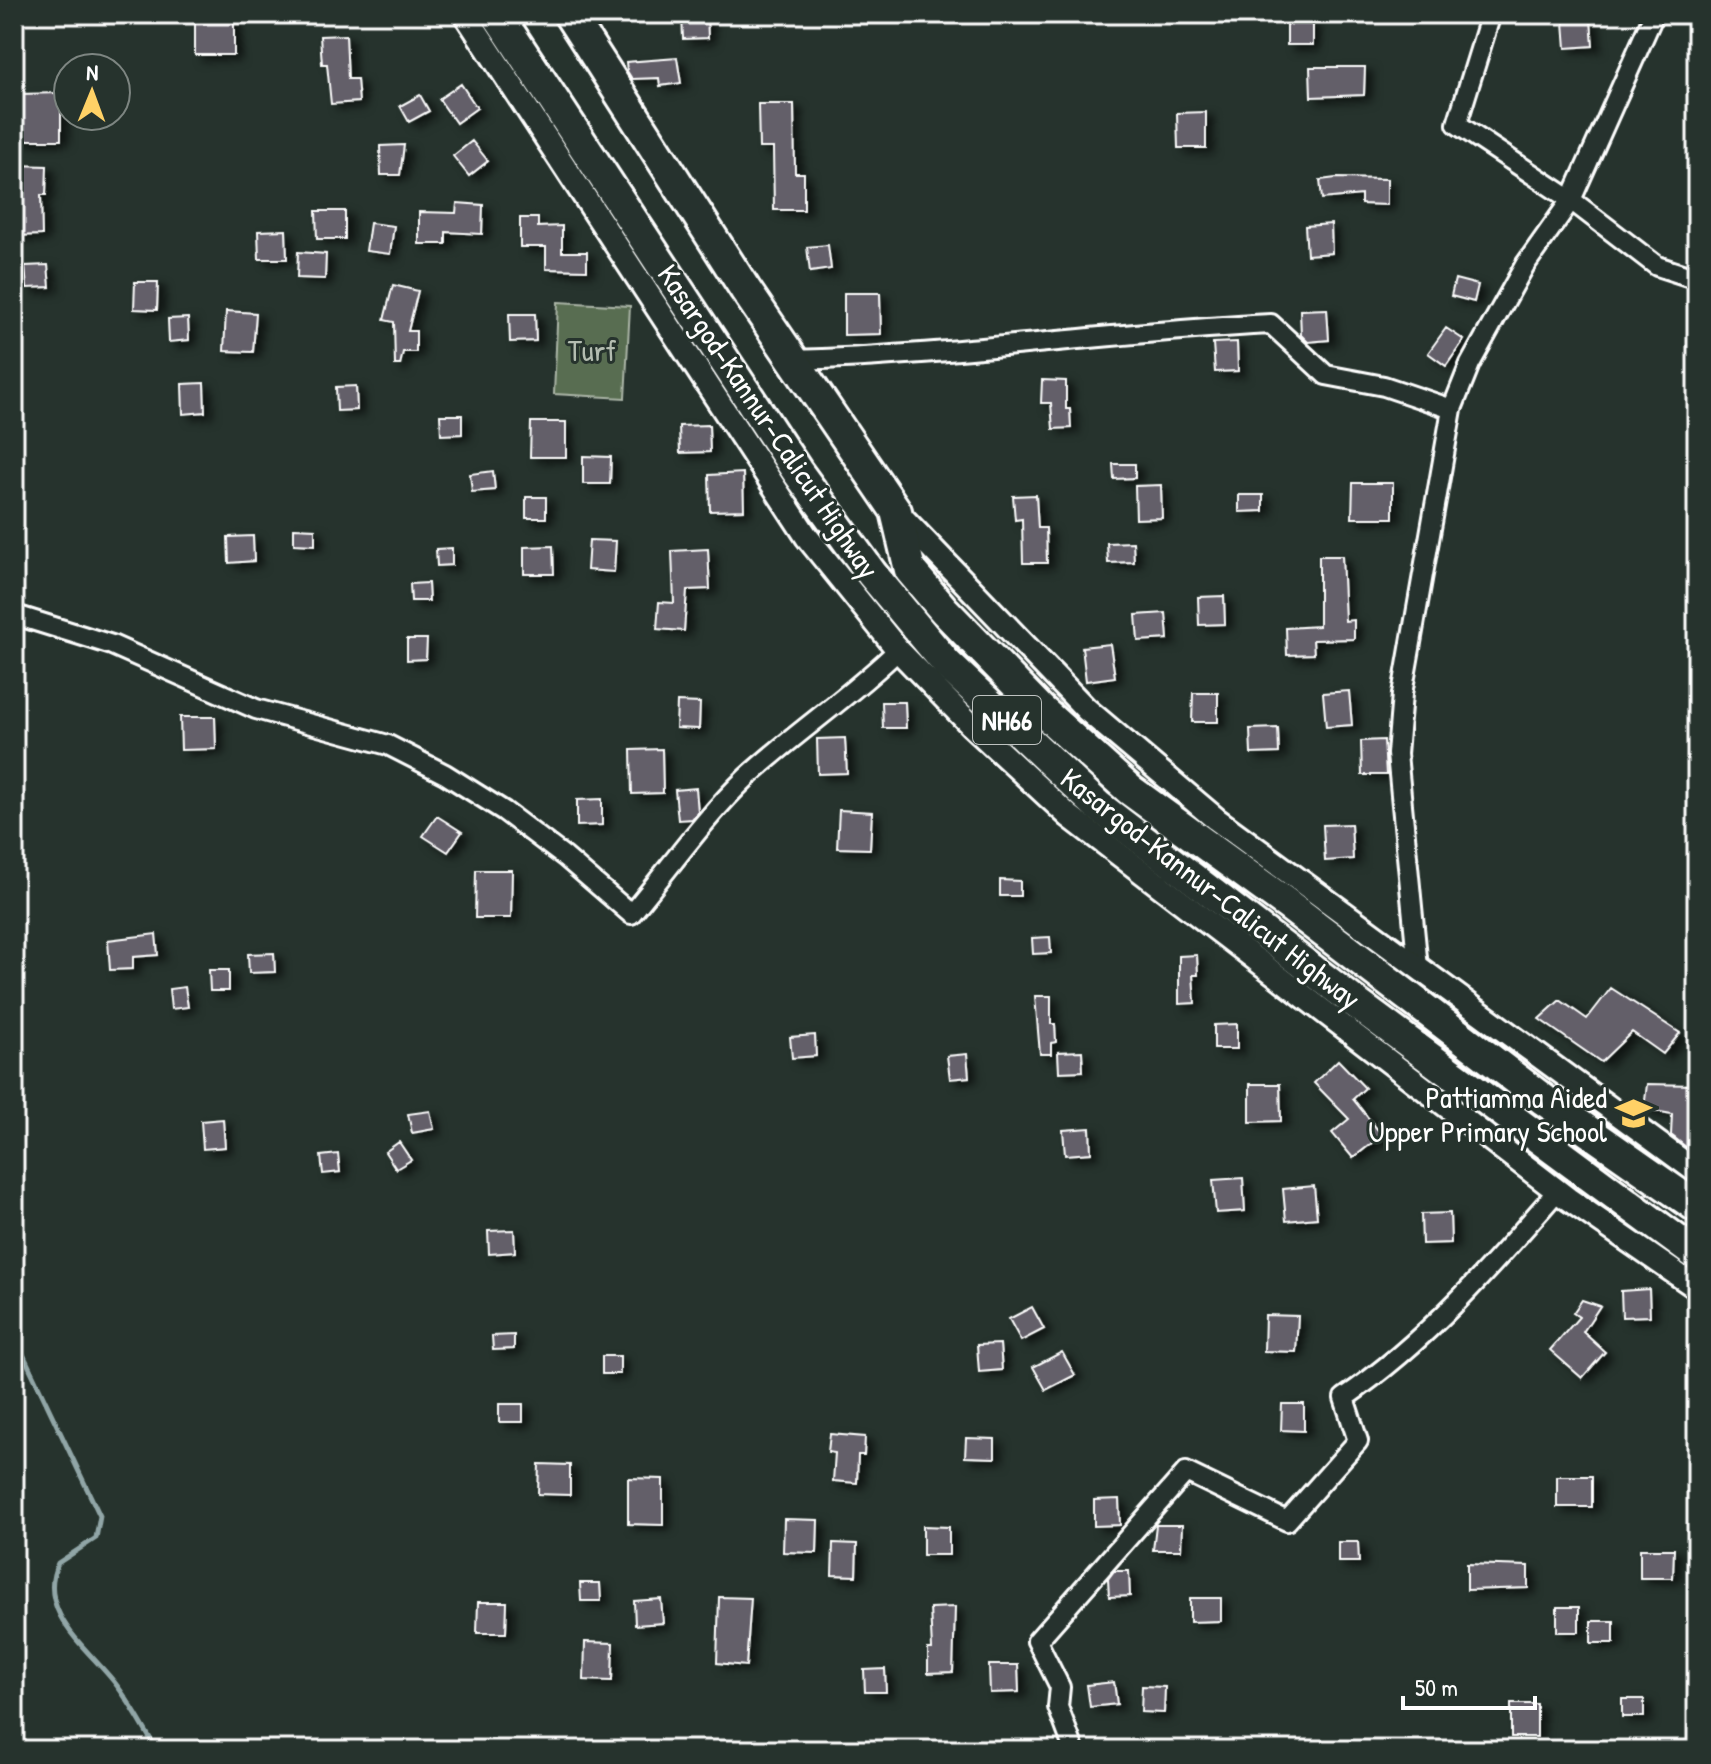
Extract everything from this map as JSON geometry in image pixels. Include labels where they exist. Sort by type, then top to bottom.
[{"type":"highway","name":"Kasargod-Kannur-Calicut Highway","points":[[497,14],[797,471],[872,574],[947,664],[1098,806],[1357,1004],[1697,1255]]},
{"type":"highway","name":"Kasargod-Kannur-Calicut Highway","points":[[569,14],[792,360],[896,511],[910,570],[1041,710],[1130,790],[1347,949],[1544,1100],[1697,1207]]},
{"type":"street","points":[[465,14],[807,537],[898,650],[971,725],[1069,816],[1558,1190],[1697,1288]]},
{"type":"street","points":[[1491,14],[1457,124],[1571,200],[1657,266],[1697,279]]},
{"type":"street","points":[[1418,968],[1397,754],[1402,694],[1452,409],[1470,364],[1525,265],[1571,200],[1654,14]]},
{"type":"street","points":[[792,360],[1039,343],[1153,330],[1271,324],[1326,375],[1384,386],[1452,409]]},
{"type":"street","points":[[896,511],[1086,709],[1216,819],[1697,1172]]},
{"type":"street","points":[[22,617],[112,645],[256,709],[388,745],[445,774],[504,811],[565,857],[631,914],[744,780],[810,720],[867,680],[898,650]]},
{"type":"street","points":[[1074,1750],[1058,1707],[1060,1687],[1037,1641],[1186,1472],[1287,1521],[1358,1441],[1344,1398],[1393,1365],[1487,1272],[1558,1190]]},
{"type":"green space","name":"Turf","points":[[558,302],[630,306],[625,398],[554,394]]},
{"type":"building","points":[[682,14],[707,14],[708,38],[683,39]]},
{"type":"building","points":[[195,19],[234,19],[234,55],[195,55]]},
{"type":"building","points":[[1591,20],[1593,46],[1566,48],[1564,22]]},
{"type":"building","points":[[1287,22],[1313,22],[1313,45],[1287,45]]},
{"type":"building","points":[[346,35],[348,79],[357,79],[359,102],[331,104],[327,64],[322,64],[320,36]]},
{"type":"building","points":[[677,58],[681,83],[660,86],[659,78],[632,79],[627,71],[626,62]]},
{"type":"building","points":[[1310,67],[1365,67],[1364,95],[1311,97]]},
{"type":"building","points":[[461,84],[477,108],[456,123],[439,99]]},
{"type":"building","points":[[52,93],[52,132],[61,132],[61,140],[19,140],[19,94]]},
{"type":"building","points":[[420,95],[429,111],[409,122],[400,106]]},
{"type":"building","points":[[758,104],[794,104],[795,173],[804,173],[804,210],[774,210],[773,148],[759,148]]},
{"type":"building","points":[[1206,112],[1206,148],[1178,148],[1177,113]]},
{"type":"building","points":[[472,141],[488,161],[469,176],[453,156]]},
{"type":"building","points":[[404,145],[400,175],[381,175],[380,146]]},
{"type":"building","points":[[14,165],[47,166],[46,195],[41,195],[42,235],[14,236]]},
{"type":"building","points":[[1387,179],[1387,205],[1361,204],[1361,195],[1322,199],[1320,180]]},
{"type":"building","points":[[457,203],[483,205],[482,234],[446,232],[446,244],[419,244],[419,212],[456,213]]},
{"type":"building","points":[[316,211],[345,211],[345,239],[317,239]]},
{"type":"building","points":[[520,218],[538,218],[538,227],[562,226],[562,252],[587,252],[587,270],[546,269],[546,247],[520,247]]},
{"type":"building","points":[[370,223],[394,226],[390,254],[366,251]]},
{"type":"building","points":[[1331,224],[1332,253],[1307,255],[1305,226]]},
{"type":"building","points":[[286,230],[287,259],[259,259],[258,231]]},
{"type":"building","points":[[828,245],[831,269],[810,272],[807,247]]},
{"type":"building","points":[[298,252],[326,254],[325,279],[297,278]]},
{"type":"building","points":[[48,265],[50,287],[27,288],[25,266]]},
{"type":"building","points":[[1455,279],[1478,285],[1474,302],[1451,296]]},
{"type":"building","points":[[135,282],[158,282],[157,310],[134,309]]},
{"type":"building","points":[[393,285],[418,291],[408,331],[416,331],[416,352],[403,352],[400,365],[395,365],[394,322],[384,320]]},
{"type":"building","points":[[844,293],[880,293],[881,334],[844,335]]},
{"type":"building","points":[[1327,309],[1329,340],[1308,342],[1301,335],[1300,310]]},
{"type":"building","points":[[226,311],[256,313],[253,352],[224,351]]},
{"type":"building","points":[[509,314],[535,314],[536,341],[510,342]]},
{"type":"building","points":[[188,318],[189,340],[169,342],[168,319]]},
{"type":"building","points":[[1446,328],[1464,340],[1446,366],[1428,353]]},
{"type":"building","points":[[1237,342],[1238,371],[1215,372],[1213,343]]},
{"type":"building","points":[[1042,380],[1066,381],[1066,409],[1070,409],[1071,428],[1053,429],[1051,403],[1041,403]]},
{"type":"building","points":[[204,383],[205,412],[183,414],[182,384]]},
{"type":"building","points":[[356,386],[357,410],[337,411],[336,387]]},
{"type":"building","points":[[440,415],[462,415],[462,434],[441,435]]},
{"type":"building","points":[[531,422],[566,422],[566,457],[530,457]]},
{"type":"building","points":[[709,425],[710,452],[680,453],[679,426]]},
{"type":"building","points":[[583,456],[611,457],[610,484],[583,484]]},
{"type":"building","points":[[1113,464],[1135,464],[1135,478],[1114,479]]},
{"type":"building","points":[[493,471],[495,490],[472,492],[470,474]]},
{"type":"building","points":[[743,473],[744,510],[710,511],[709,475]]},
{"type":"building","points":[[1353,483],[1393,483],[1393,518],[1352,518]]},
{"type":"building","points":[[1161,485],[1162,518],[1136,519],[1135,486]]},
{"type":"building","points":[[1036,495],[1038,528],[1046,528],[1047,563],[1023,563],[1022,519],[1015,520],[1013,496]]},
{"type":"building","points":[[1239,495],[1263,495],[1263,511],[1239,512]]},
{"type":"building","points":[[526,497],[546,497],[546,518],[526,518]]},
{"type":"building","points":[[294,528],[315,529],[315,545],[294,544]]},
{"type":"building","points":[[253,536],[254,561],[229,563],[228,537]]},
{"type":"building","points":[[589,540],[616,541],[614,572],[587,570]]},
{"type":"building","points":[[1133,542],[1134,562],[1108,563],[1107,543]]},
{"type":"building","points":[[553,546],[554,574],[524,574],[524,547]]},
{"type":"building","points":[[452,548],[452,565],[437,566],[436,549]]},
{"type":"building","points":[[708,549],[710,589],[687,590],[684,631],[657,629],[659,602],[674,603],[672,551]]},
{"type":"building","points":[[1319,556],[1342,556],[1345,621],[1354,620],[1354,639],[1313,640],[1314,654],[1287,655],[1286,628],[1319,626]]},
{"type":"building","points":[[428,583],[429,601],[411,601],[410,584]]},
{"type":"building","points":[[1224,596],[1225,624],[1199,625],[1198,597]]},
{"type":"building","points":[[1166,613],[1168,639],[1138,641],[1136,615]]},
{"type":"building","points":[[407,639],[427,639],[426,659],[407,660]]},
{"type":"building","points":[[1110,644],[1115,677],[1086,681],[1082,647]]},
{"type":"building","points":[[1349,691],[1352,725],[1326,727],[1323,693]]},
{"type":"building","points":[[1193,693],[1218,693],[1218,722],[1192,722]]},
{"type":"building","points":[[677,702],[700,703],[699,729],[676,728]]},
{"type":"building","points":[[882,702],[905,702],[906,728],[883,728]]},
{"type":"building","points":[[180,717],[215,717],[216,749],[181,750]]},
{"type":"building","points":[[1278,728],[1279,753],[1251,754],[1250,729]]},
{"type":"building","points":[[845,738],[847,773],[818,774],[817,739]]},
{"type":"building","points":[[1384,740],[1386,775],[1362,775],[1361,741]]},
{"type":"building","points":[[662,749],[663,793],[632,794],[631,750]]},
{"type":"building","points":[[696,788],[698,812],[692,819],[678,820],[675,790]]},
{"type":"building","points":[[602,799],[602,825],[577,826],[577,800]]},
{"type":"building","points":[[839,810],[872,812],[870,849],[837,848]]},
{"type":"building","points":[[437,816],[462,832],[448,852],[423,836]]},
{"type":"building","points":[[1351,824],[1353,859],[1325,861],[1323,825]]},
{"type":"building","points":[[476,870],[512,870],[511,918],[475,918]]},
{"type":"building","points":[[1000,880],[1020,881],[1020,896],[1000,896]]},
{"type":"building","points":[[156,934],[158,955],[133,957],[133,969],[110,970],[108,940]]},
{"type":"building","points":[[1050,937],[1051,953],[1033,954],[1032,938]]},
{"type":"building","points":[[274,953],[275,972],[249,973],[248,954]]},
{"type":"building","points":[[1197,955],[1198,975],[1193,975],[1195,1003],[1179,1004],[1179,956]]},
{"type":"building","points":[[209,970],[229,970],[229,991],[210,991]]},
{"type":"building","points":[[185,987],[188,1007],[171,1009],[169,989]]},
{"type":"building","points":[[1611,988],[1680,1033],[1663,1054],[1632,1032],[1601,1062],[1539,1019],[1560,1000],[1587,1019]]},
{"type":"building","points":[[1035,996],[1051,996],[1051,1024],[1055,1024],[1056,1042],[1051,1043],[1051,1054],[1040,1054]]},
{"type":"building","points":[[1237,1024],[1237,1049],[1214,1049],[1214,1025]]},
{"type":"building","points":[[815,1035],[816,1056],[792,1058],[790,1037]]},
{"type":"building","points":[[1082,1051],[1083,1071],[1059,1072],[1058,1052]]},
{"type":"building","points":[[967,1054],[969,1077],[950,1079],[947,1056]]},
{"type":"building","points":[[1338,1060],[1365,1088],[1353,1099],[1382,1135],[1353,1158],[1332,1133],[1349,1119],[1314,1083]]},
{"type":"building","points":[[1250,1084],[1280,1084],[1281,1121],[1250,1122]]},
{"type":"building","points":[[1647,1084],[1695,1085],[1694,1147],[1686,1147],[1671,1135],[1672,1114],[1644,1109]]},
{"type":"building","points":[[430,1111],[434,1129],[412,1133],[408,1114]]},
{"type":"building","points":[[223,1119],[225,1147],[203,1149],[201,1121]]},
{"type":"building","points":[[1090,1128],[1091,1153],[1065,1155],[1063,1130]]},
{"type":"building","points":[[399,1142],[411,1160],[396,1169],[385,1152]]},
{"type":"building","points":[[338,1154],[340,1172],[323,1174],[321,1156]]},
{"type":"building","points":[[1243,1178],[1245,1211],[1216,1213],[1213,1180]]},
{"type":"building","points":[[1314,1186],[1317,1218],[1286,1221],[1283,1189]]},
{"type":"building","points":[[1450,1213],[1451,1243],[1422,1244],[1421,1214]]},
{"type":"building","points":[[514,1230],[515,1252],[489,1254],[488,1231]]},
{"type":"building","points":[[1649,1289],[1650,1316],[1622,1317],[1621,1291]]},
{"type":"building","points":[[1582,1300],[1600,1306],[1583,1332],[1605,1352],[1582,1378],[1550,1350],[1579,1317],[1573,1313]]},
{"type":"building","points":[[1032,1307],[1044,1329],[1021,1341],[1009,1319]]},
{"type":"building","points":[[1265,1315],[1298,1316],[1296,1352],[1264,1351]]},
{"type":"building","points":[[514,1335],[514,1349],[493,1350],[492,1336]]},
{"type":"building","points":[[1000,1344],[1002,1370],[979,1372],[977,1345]]},
{"type":"building","points":[[1062,1352],[1075,1375],[1046,1390],[1033,1367]]},
{"type":"building","points":[[602,1356],[620,1356],[620,1374],[602,1374]]},
{"type":"building","points":[[499,1404],[523,1404],[523,1422],[499,1422]]},
{"type":"building","points":[[1282,1404],[1304,1404],[1304,1431],[1281,1430]]},
{"type":"building","points":[[830,1434],[865,1437],[864,1455],[858,1455],[857,1483],[833,1481],[835,1453],[828,1452]]},
{"type":"building","points":[[966,1438],[995,1439],[995,1458],[965,1457]]},
{"type":"building","points":[[539,1464],[570,1465],[570,1495],[538,1494]]},
{"type":"building","points":[[1557,1476],[1592,1476],[1592,1507],[1557,1507]]},
{"type":"building","points":[[628,1478],[663,1479],[663,1525],[628,1524]]},
{"type":"building","points":[[1119,1499],[1120,1525],[1094,1526],[1094,1500]]},
{"type":"building","points":[[784,1519],[818,1520],[817,1553],[783,1552]]},
{"type":"building","points":[[1156,1525],[1182,1525],[1181,1550],[1153,1550]]},
{"type":"building","points":[[923,1526],[949,1527],[949,1555],[923,1555]]},
{"type":"building","points":[[1338,1542],[1358,1542],[1359,1562],[1338,1562]]},
{"type":"building","points":[[833,1543],[857,1544],[856,1576],[832,1575]]},
{"type":"building","points":[[1640,1549],[1674,1549],[1673,1578],[1640,1578]]},
{"type":"building","points":[[1467,1564],[1528,1566],[1528,1588],[1467,1590]]},
{"type":"building","points":[[1114,1571],[1129,1571],[1130,1596],[1109,1597],[1108,1579]]},
{"type":"building","points":[[580,1583],[600,1583],[601,1601],[581,1601]]},
{"type":"building","points":[[719,1597],[751,1598],[746,1666],[717,1663]]},
{"type":"building","points":[[1190,1598],[1221,1598],[1221,1621],[1190,1622]]},
{"type":"building","points":[[661,1599],[663,1623],[635,1625],[634,1601]]},
{"type":"building","points":[[478,1602],[507,1602],[506,1633],[477,1633]]},
{"type":"building","points":[[955,1607],[953,1672],[928,1673],[928,1649],[932,1649],[930,1608]]},
{"type":"building","points":[[1557,1607],[1579,1607],[1579,1632],[1557,1632]]},
{"type":"building","points":[[1591,1621],[1614,1621],[1614,1643],[1591,1643]]},
{"type":"building","points":[[585,1642],[613,1643],[612,1681],[584,1680]]},
{"type":"building","points":[[989,1665],[1018,1665],[1019,1692],[990,1693]]},
{"type":"building","points":[[885,1669],[886,1692],[865,1692],[864,1670]]},
{"type":"building","points":[[1114,1682],[1117,1704],[1090,1707],[1087,1685]]},
{"type":"building","points":[[1142,1686],[1165,1687],[1164,1713],[1141,1712]]},
{"type":"building","points":[[1622,1699],[1644,1699],[1644,1717],[1622,1717]]},
{"type":"building","points":[[1511,1704],[1537,1704],[1537,1737],[1511,1737]]},
{"type":"waterway","points":[[14,1335],[100,1516],[96,1538],[58,1563],[53,1581],[54,1599],[70,1631],[118,1687],[157,1750]]},
{"type":"place","name":"Pattiamma Aided Upper Primary School","points":[[1633,1114]]}]
